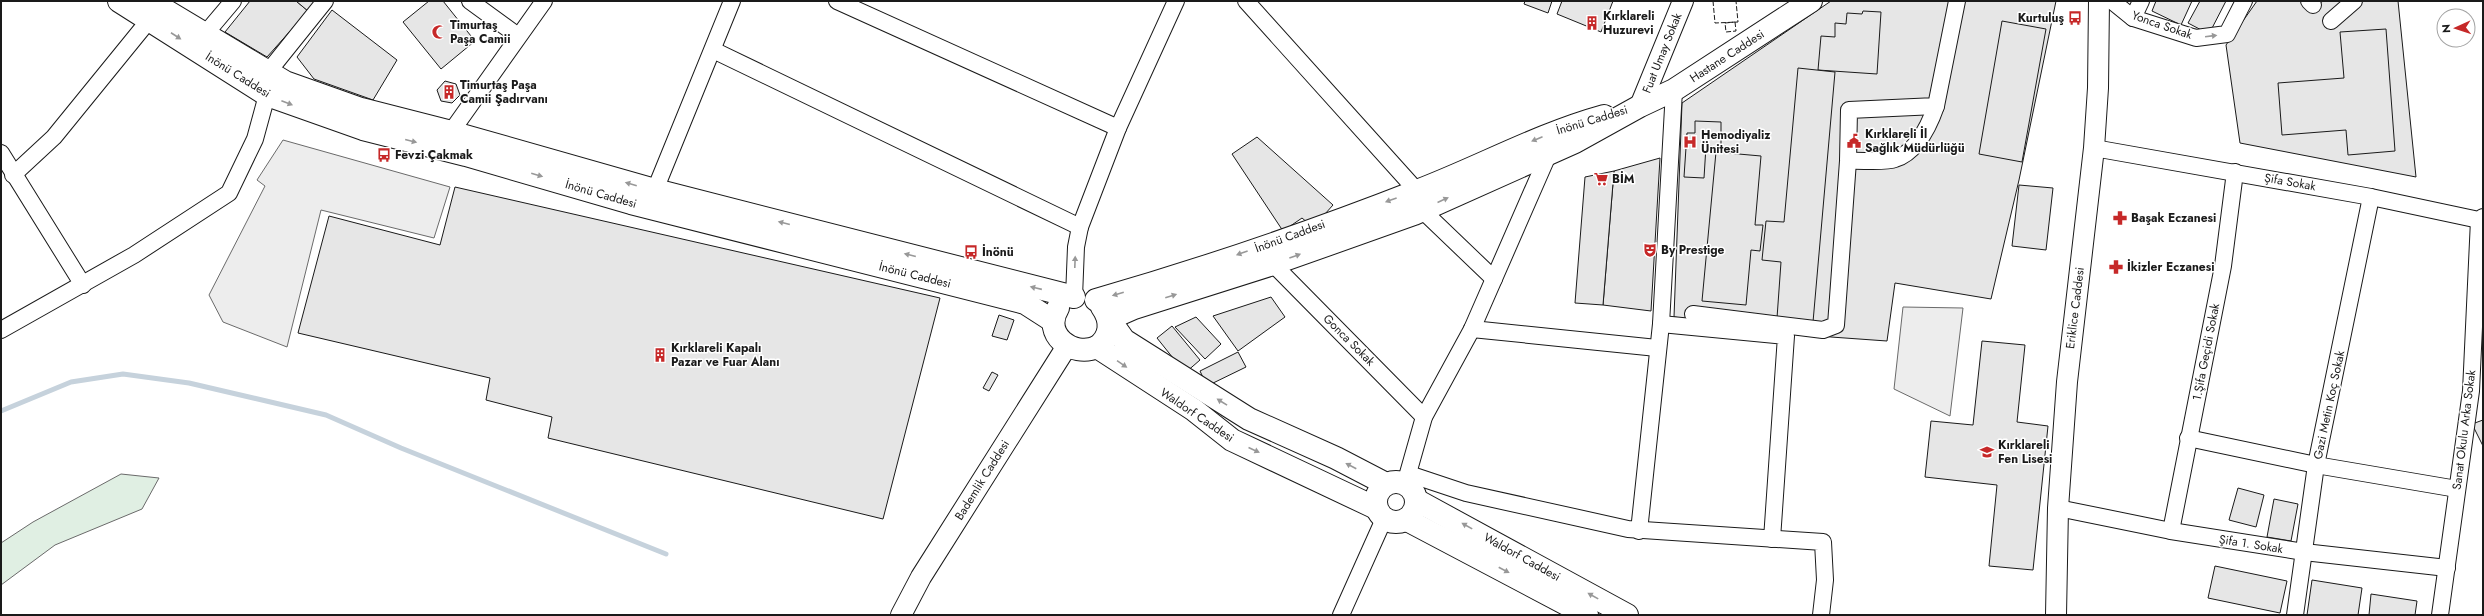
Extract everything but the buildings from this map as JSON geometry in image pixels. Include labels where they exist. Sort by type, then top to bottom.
[{"type":"main road","name":"İnönü Caddesi","points":[[119,1],[150,10],[206,33],[285,82],[361,109],[451,132],[655,190],[1074,297]]},
{"type":"main road","name":"Hastane Caddesi","points":[[1640,106],[1674,90],[1811,1]]},
{"type":"main road","name":"İnönü Caddesi","points":[[150,10],[267,95],[363,129],[466,155],[631,203],[1025,303],[1053,321]]},
{"type":"main road","name":"İnönü Caddesi","points":[[1109,319],[1134,308],[1272,264],[1419,200],[1565,127],[1640,106]]},
{"type":"main road","name":"İnönü Caddesi","points":[[1096,300],[1170,279],[1419,200],[1550,153],[1575,142],[1640,106]]},
{"type":"main road","points":[[1074,297],[1096,300],[1109,319],[1108,334],[1093,349],[1066,346],[1057,336],[1053,321],[1058,308],[1074,297]]},
{"type":"main road","name":"Waldorf Caddesi","points":[[1109,319],[1124,340],[1249,419],[1336,458],[1405,493],[1628,615]]},
{"type":"main road","name":"Waldorf Caddesi","points":[[1093,349],[1194,410],[1232,440],[1380,513],[1396,523],[1405,493]]},
{"type":"main road","points":[[1380,513],[1377,495],[1405,493]]},
{"type":"main road","name":"Waldorf Caddesi","points":[[1405,493],[1587,615]]},
{"type":"street","points":[[206,33],[233,1]]},
{"type":"street","points":[[268,72],[326,1]]},
{"type":"street","points":[[470,1],[518,36]]},
{"type":"street","points":[[451,132],[544,1]]},
{"type":"street","points":[[655,190],[732,1]]},
{"type":"street","points":[[837,1],[1118,128]]},
{"type":"street","points":[[1074,297],[1076,247],[1080,227],[1118,128],[1176,1]]},
{"type":"street","points":[[1246,1],[1419,200],[1494,279]]},
{"type":"street","name":"Fuat Umay Sokak","points":[[1640,106],[1683,1]]},
{"type":"street","points":[[1848,161],[1895,160],[1915,146],[1924,132],[1936,106],[1957,1]]},
{"type":"street","name":"Eriklice Caddesi","points":[[2056,615],[2058,508],[2067,382],[2094,148],[2098,88],[2099,1]]},
{"type":"street","name":"Yonca Sokak","points":[[2112,1],[2133,18],[2196,38],[2227,34],[2244,1]]},
{"type":"street","points":[[2133,18],[2141,1]]},
{"type":"street","points":[[2330,21],[2354,1]]},
{"type":"street","points":[[13,175],[54,137],[150,10]]},
{"type":"street","points":[[713,50],[1080,227]]},
{"type":"street","points":[[1639,531],[1657,348],[1661,324],[1674,90]]},
{"type":"street","points":[[1,330],[83,285],[229,193],[255,139],[267,95]]},
{"type":"street","points":[[1693,314],[1823,330],[1836,325],[1848,161],[1849,110],[1936,106]]},
{"type":"street","name":"Şifa Sokak","points":[[2094,148],[2235,172],[2481,218]]},
{"type":"street","points":[[1,153],[13,175],[83,285]]},
{"type":"street","points":[[1550,153],[1472,329],[1424,417],[1405,493],[1466,493],[1639,531],[1823,542],[1825,580],[1821,615]]},
{"type":"street","name":"1.Şifa Geçidi Sokak","points":[[2170,531],[2223,266],[2235,172]]},
{"type":"street","name":"Gazi Metin Koç Sokak","points":[[2295,615],[2316,465],[2372,197]]},
{"type":"street","name":"Sanat Okulu Arka Sokak","points":[[2440,615],[2471,391],[2481,218]]},
{"type":"street","name":"Gonca Sokak","points":[[1272,264],[1424,417]]},
{"type":"street","points":[[1661,324],[1786,336],[1772,539]]},
{"type":"street","points":[[1472,329],[1657,348]]},
{"type":"street","name":"Bademlik Caddesi","points":[[901,615],[921,577],[1066,346]]},
{"type":"street","points":[[2188,438],[2316,465],[2457,489]]},
{"type":"street","name":"Şifa 1. Sokak","points":[[2058,508],[2170,531],[2304,552],[2446,568]]},
{"type":"street","points":[[1341,615],[1380,513]]},
{"type":"green space","points":[[121,474],[159,478],[142,509],[55,545],[1,585],[1,543],[33,522]]},
{"type":"shaded area","points":[[283,140],[450,187],[434,238],[321,210],[287,347],[223,322],[209,295],[265,186],[257,180]]},
{"type":"shaded area","points":[[1903,307],[1963,308],[1950,416],[1894,389]]},
{"type":"waterway","points":[[1,411],[71,382],[123,374],[189,383],[326,415],[401,448],[666,554]]},
{"type":"fence","points":[[1713,1],[1715,23],[1738,22],[1736,1]]},
{"type":"fence","points":[[1735,22],[1736,31],[1726,32],[1725,23],[1735,22]]},
{"type":"place","name":"Kurtuluş","points":[[2075,18]]},
{"type":"place","name":"Kırklareli Huzurevi","points":[[1592,23]]},
{"type":"place","name":"Timurtaş Paşa Camii","points":[[439,32]]},
{"type":"place","name":"Timurtaş Paşa Camii Şadırvanı","points":[[449,92]]},
{"type":"place","name":"Kırklareli İl Sağlık Müdürlüğü","points":[[1854,141]]},
{"type":"place","name":"Hemodiyaliz Ünitesi","points":[[1690,142]]},
{"type":"place","name":"Fevzi Çakmak","points":[[384,155]]},
{"type":"place","name":"BİM","points":[[1601,179]]},
{"type":"place","name":"Başak Eczanesi","points":[[2120,218]]},
{"type":"place","name":"By Prestige","points":[[1650,250]]},
{"type":"place","name":"İnönü","points":[[971,252]]},
{"type":"place","name":"İkizler Eczanesi","points":[[2116,267]]},
{"type":"place","name":"Kırklareli Kapalı Pazar ve Fuar Alanı","points":[[660,355]]},
{"type":"place","name":"Kırklareli Fen Lisesi","points":[[1987,452]]}]
